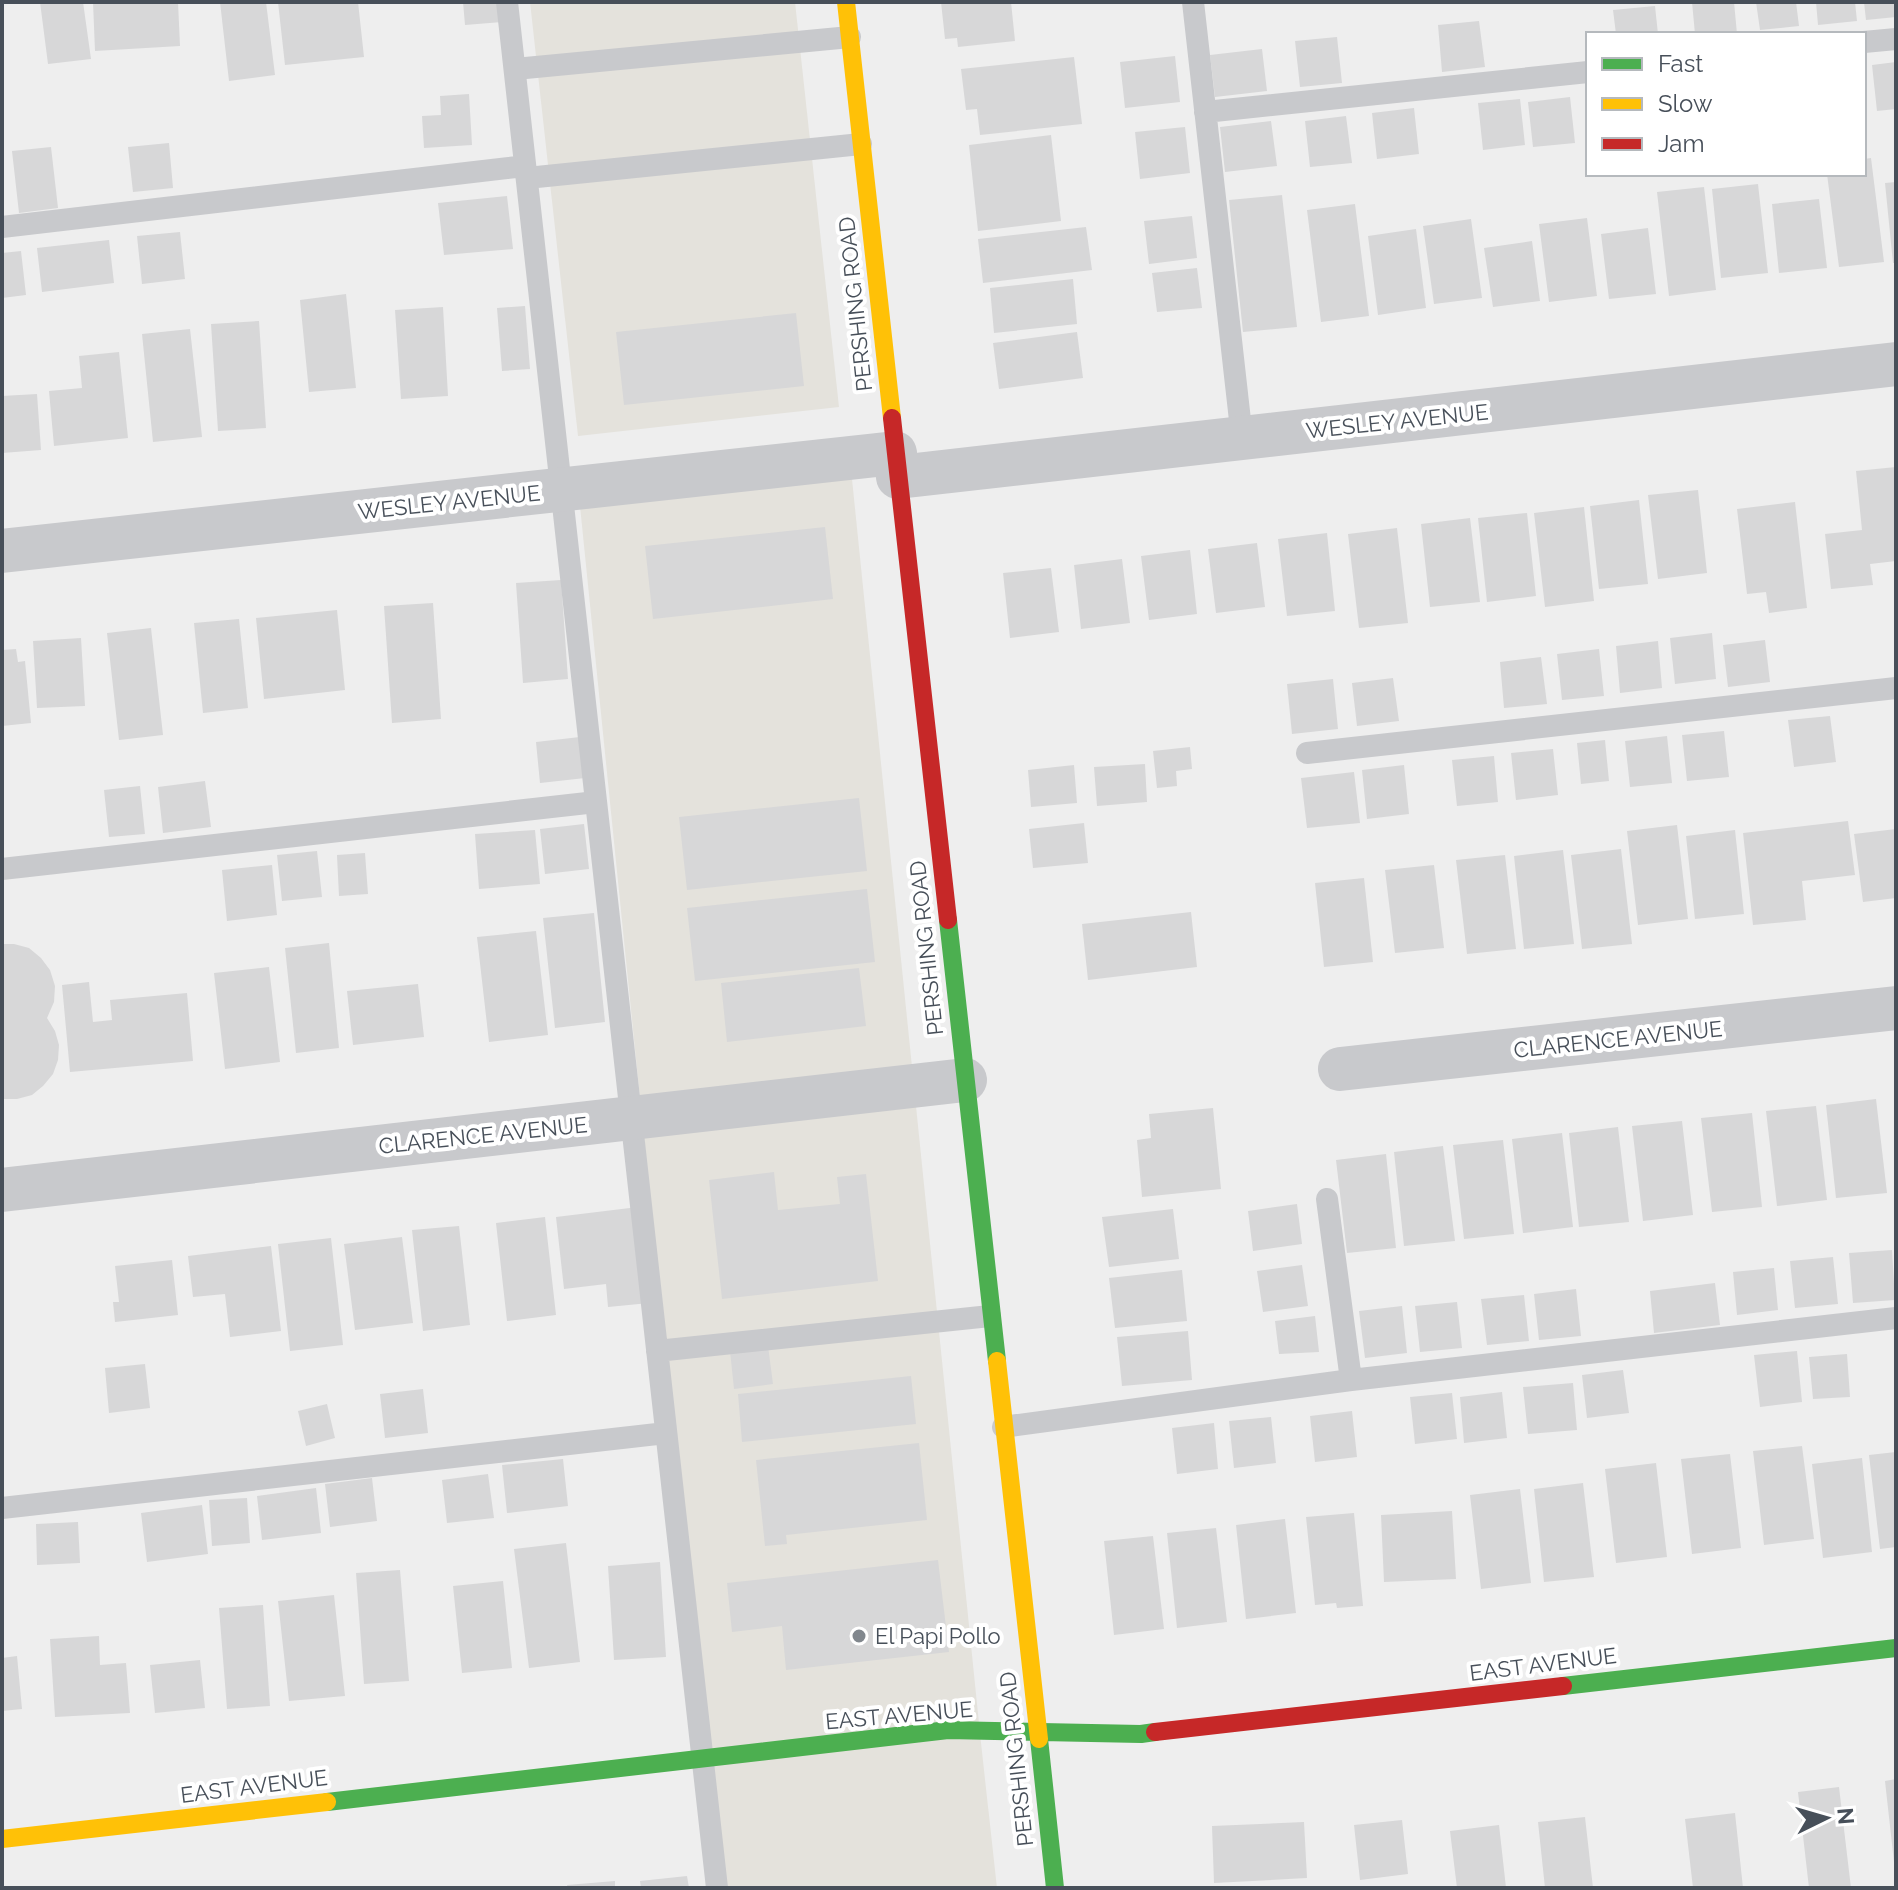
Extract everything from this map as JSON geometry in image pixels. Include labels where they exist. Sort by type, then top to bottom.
[{"type":"street","name":"PERSHING ROAD","points":[[846,2],[1055,1888]]},
{"type":"street","name":"WESLEY AVENUE","points":[[2,551],[561,490],[1242,438],[1896,364]]},
{"type":"street","name":"CLARENCE AVENUE","points":[[1340,1069],[1896,1008]]},
{"type":"street","name":"CLARENCE AVENUE","points":[[2,1190],[965,1080]]},
{"type":"street","name":"EAST AVENUE","points":[[2,1839],[948,1730],[1141,1734],[1896,1648]]},
{"type":"lane","points":[[507,2],[717,1888]]},
{"type":"lane","points":[[1193,2],[1242,438]]},
{"type":"lane","points":[[515,69],[850,37]]},
{"type":"lane","points":[[1866,42],[1896,39]]},
{"type":"lane","points":[[1205,112],[1586,72]]},
{"type":"lane","points":[[2,227],[526,172],[861,144]]},
{"type":"lane","points":[[1307,753],[1896,688]]},
{"type":"lane","points":[[2,869],[596,802]]},
{"type":"lane","points":[[1327,1199],[1351,1380]]},
{"type":"lane","points":[[657,1351],[990,1316]]},
{"type":"lane","points":[[1003,1427],[1351,1380],[1896,1318]]},
{"type":"lane","points":[[2,1508],[666,1433]]},
{"type":"shaded area","points":[[530,2],[795,2],[839,407],[578,436]]},
{"type":"shaded area","points":[[852,479],[997,1888],[712,1888],[708,1770],[580,506]]},
{"type":"building","points":[[40,2],[83,2],[91,59],[48,64]]},
{"type":"building","points":[[93,2],[178,2],[180,46],[95,51]]},
{"type":"building","points":[[220,2],[266,2],[275,75],[229,81]]},
{"type":"building","points":[[278,2],[358,2],[364,57],[285,65]]},
{"type":"building","points":[[463,2],[501,2],[502,22],[465,25]]},
{"type":"building","points":[[941,2],[1011,2],[1015,41],[958,47],[957,38],[945,39]]},
{"type":"building","points":[[1692,2],[1734,2],[1737,32],[1695,32]]},
{"type":"building","points":[[1756,2],[1796,2],[1799,26],[1760,30]]},
{"type":"building","points":[[1816,2],[1855,2],[1857,21],[1818,25]]},
{"type":"building","points":[[1864,2],[1896,2],[1896,17],[1866,20]]},
{"type":"building","points":[[1655,6],[1658,32],[1616,32],[1613,10]]},
{"type":"building","points":[[1479,21],[1485,67],[1442,72],[1438,25]]},
{"type":"building","points":[[1337,37],[1342,83],[1300,87],[1295,41]]},
{"type":"building","points":[[1262,49],[1267,91],[1215,97],[1210,55]]},
{"type":"building","points":[[1175,56],[1180,102],[1125,108],[1120,62]]},
{"type":"building","points":[[1074,57],[1082,124],[980,135],[977,109],[966,110],[961,69]]},
{"type":"building","points":[[1896,62],[1896,109],[1877,111],[1872,65]]},
{"type":"building","points":[[469,94],[472,145],[424,148],[422,116],[441,115],[440,96]]},
{"type":"building","points":[[1570,97],[1575,143],[1533,147],[1528,102]]},
{"type":"building","points":[[1520,99],[1525,145],[1483,150],[1478,103]]},
{"type":"building","points":[[1414,108],[1419,154],[1377,159],[1372,113]]},
{"type":"building","points":[[1346,116],[1352,163],[1310,167],[1305,121]]},
{"type":"building","points":[[1271,121],[1277,166],[1225,172],[1220,127]]},
{"type":"building","points":[[1185,127],[1190,173],[1140,179],[1135,132]]},
{"type":"building","points":[[1051,135],[1061,221],[978,231],[969,145]]},
{"type":"building","points":[[169,143],[173,188],[133,192],[128,147]]},
{"type":"building","points":[[51,147],[58,208],[19,213],[12,151]]},
{"type":"building","points":[[1871,158],[1884,262],[1839,267],[1827,176],[1866,176],[1866,159]]},
{"type":"building","points":[[1896,182],[1896,263],[1893,263],[1885,183]]},
{"type":"building","points":[[1758,184],[1768,273],[1721,278],[1712,189]]},
{"type":"building","points":[[1704,187],[1716,290],[1669,296],[1657,192]]},
{"type":"building","points":[[1282,195],[1297,327],[1243,332],[1229,200]]},
{"type":"building","points":[[507,196],[513,249],[444,255],[438,203]]},
{"type":"building","points":[[1819,199],[1827,268],[1779,273],[1772,204]]},
{"type":"building","points":[[1355,204],[1369,316],[1321,322],[1307,210]]},
{"type":"building","points":[[1192,216],[1197,258],[1149,264],[1144,221]]},
{"type":"building","points":[[1587,218],[1597,296],[1549,302],[1539,224]]},
{"type":"building","points":[[1471,219],[1482,298],[1434,304],[1423,226]]},
{"type":"building","points":[[1086,227],[1092,270],[983,283],[978,239]]},
{"type":"building","points":[[1648,228],[1656,294],[1609,299],[1601,234]]},
{"type":"building","points":[[1416,229],[1426,308],[1378,315],[1368,236]]},
{"type":"building","points":[[180,232],[185,279],[142,284],[137,236]]},
{"type":"building","points":[[109,240],[114,283],[42,292],[37,248]]},
{"type":"building","points":[[1532,241],[1540,301],[1493,307],[1484,248]]},
{"type":"building","points":[[21,251],[26,295],[2,298],[2,253]]},
{"type":"building","points":[[1197,268],[1202,308],[1157,312],[1152,273]]},
{"type":"building","points":[[1073,279],[1077,324],[994,333],[990,288]]},
{"type":"building","points":[[346,294],[356,388],[309,392],[300,300]]},
{"type":"building","points":[[525,306],[530,369],[502,371],[497,308]]},
{"type":"building","points":[[443,307],[448,396],[401,399],[395,310]]},
{"type":"building","points":[[796,313],[804,386],[624,405],[616,332]]},
{"type":"building","points":[[259,321],[266,428],[218,431],[211,324]]},
{"type":"building","points":[[190,329],[202,437],[153,442],[142,334]]},
{"type":"building","points":[[1077,332],[1083,378],[999,389],[993,343]]},
{"type":"building","points":[[119,352],[128,438],[54,446],[49,391],[82,388],[79,356]]},
{"type":"building","points":[[37,394],[41,450],[2,453],[2,396]]},
{"type":"building","points":[[1896,467],[1896,561],[1870,564],[1873,585],[1831,589],[1825,534],[1862,530],[1856,471]]},
{"type":"building","points":[[1698,490],[1707,573],[1658,579],[1648,495]]},
{"type":"building","points":[[1639,500],[1648,584],[1599,589],[1590,506]]},
{"type":"building","points":[[1795,502],[1807,608],[1769,613],[1766,592],[1747,594],[1737,509]]},
{"type":"building","points":[[1584,507],[1594,601],[1545,607],[1534,513]]},
{"type":"building","points":[[1527,513],[1536,596],[1487,602],[1478,518]]},
{"type":"building","points":[[1470,518],[1480,602],[1430,607],[1421,524]]},
{"type":"building","points":[[825,527],[833,599],[653,619],[645,546]]},
{"type":"building","points":[[1397,528],[1408,623],[1359,628],[1348,534]]},
{"type":"building","points":[[1327,533],[1335,611],[1287,616],[1278,539]]},
{"type":"building","points":[[1257,543],[1265,607],[1216,613],[1208,549]]},
{"type":"building","points":[[1190,550],[1197,614],[1149,620],[1141,556]]},
{"type":"building","points":[[1122,559],[1130,623],[1081,629],[1074,565]]},
{"type":"building","points":[[1051,568],[1059,632],[1010,638],[1003,573]]},
{"type":"building","points":[[561,580],[568,679],[523,683],[516,583]]},
{"type":"building","points":[[433,603],[441,719],[392,723],[384,606]]},
{"type":"building","points":[[337,610],[345,690],[264,699],[256,618]]},
{"type":"building","points":[[239,619],[248,708],[203,713],[194,623]]},
{"type":"building","points":[[151,628],[163,735],[119,740],[107,633]]},
{"type":"building","points":[[1712,633],[1716,679],[1675,684],[1670,638]]},
{"type":"building","points":[[81,638],[85,706],[37,708],[33,641]]},
{"type":"building","points":[[1765,640],[1770,682],[1728,687],[1723,645]]},
{"type":"building","points":[[1658,641],[1662,688],[1620,693],[1616,646]]},
{"type":"building","points":[[16,649],[18,662],[25,661],[31,723],[2,726],[2,650]]},
{"type":"building","points":[[1599,649],[1604,696],[1562,700],[1557,654]]},
{"type":"building","points":[[1541,657],[1547,704],[1504,708],[1500,662]]},
{"type":"building","points":[[1393,678],[1399,721],[1357,726],[1352,683]]},
{"type":"building","points":[[1333,679],[1338,729],[1292,734],[1287,684]]},
{"type":"building","points":[[1830,716],[1836,762],[1794,767],[1788,720]]},
{"type":"building","points":[[1724,731],[1729,777],[1687,781],[1682,735]]},
{"type":"building","points":[[1667,736],[1672,783],[1630,787],[1625,741]]},
{"type":"building","points":[[580,737],[585,778],[540,783],[536,742]]},
{"type":"building","points":[[1605,740],[1609,781],[1581,784],[1577,743]]},
{"type":"building","points":[[1190,747],[1192,769],[1176,771],[1177,786],[1157,788],[1153,751]]},
{"type":"building","points":[[1553,749],[1558,795],[1516,800],[1511,753]]},
{"type":"building","points":[[1494,756],[1498,802],[1457,806],[1452,760]]},
{"type":"building","points":[[1145,764],[1147,802],[1097,806],[1094,767]]},
{"type":"building","points":[[1074,765],[1077,803],[1031,807],[1028,770]]},
{"type":"building","points":[[1404,765],[1409,814],[1367,819],[1362,770]]},
{"type":"building","points":[[1354,772],[1360,823],[1307,828],[1301,778]]},
{"type":"building","points":[[205,781],[211,827],[163,833],[158,787]]},
{"type":"building","points":[[140,786],[145,834],[109,837],[104,790]]},
{"type":"building","points":[[859,798],[867,871],[687,890],[679,817]]},
{"type":"building","points":[[1848,821],[1855,875],[1802,881],[1806,920],[1753,925],[1743,833]]},
{"type":"building","points":[[1084,823],[1088,863],[1033,868],[1029,829]]},
{"type":"building","points":[[584,824],[589,869],[545,874],[540,829]]},
{"type":"building","points":[[1677,825],[1688,919],[1638,925],[1627,831]]},
{"type":"building","points":[[1896,829],[1896,898],[1863,902],[1854,834]]},
{"type":"building","points":[[535,830],[540,884],[479,889],[475,834]]},
{"type":"building","points":[[1735,830],[1744,914],[1695,919],[1686,836]]},
{"type":"building","points":[[1621,849],[1632,944],[1582,949],[1571,855]]},
{"type":"building","points":[[1563,850],[1574,944],[1524,949],[1514,856]]},
{"type":"building","points":[[317,851],[322,897],[282,901],[277,855]]},
{"type":"building","points":[[365,853],[368,894],[339,896],[337,855]]},
{"type":"building","points":[[1505,855],[1516,949],[1467,954],[1456,860]]},
{"type":"building","points":[[272,865],[277,915],[227,921],[222,870]]},
{"type":"building","points":[[1434,865],[1444,948],[1395,953],[1385,870]]},
{"type":"building","points":[[1364,878],[1373,962],[1324,967],[1315,883]]},
{"type":"building","points":[[867,889],[875,962],[695,981],[687,908]]},
{"type":"building","points":[[1191,912],[1197,967],[1088,980],[1082,924]]},
{"type":"building","points":[[594,913],[605,1022],[555,1028],[543,918]]},
{"type":"building","points":[[536,931],[548,1035],[489,1042],[477,937]]},
{"type":"building","points":[[329,943],[339,1048],[296,1053],[285,948]]},
{"type":"building","points":[[2,944],[29,948],[50,970],[55,986],[54,1002],[47,1018],[59,1045],[58,1060],[53,1074],[43,1086],[32,1095],[17,1099],[2,1099]]},
{"type":"building","points":[[269,967],[280,1062],[225,1069],[214,973]]},
{"type":"building","points":[[859,968],[866,1026],[727,1042],[721,983]]},
{"type":"building","points":[[89,982],[93,1022],[112,1020],[110,1000],[187,993],[193,1061],[70,1072],[62,985]]},
{"type":"building","points":[[418,984],[424,1037],[353,1045],[347,991]]},
{"type":"building","points":[[1876,1099],[1887,1193],[1836,1198],[1826,1105]]},
{"type":"building","points":[[1816,1106],[1827,1200],[1777,1206],[1766,1111]]},
{"type":"building","points":[[1213,1108],[1221,1189],[1142,1197],[1137,1140],[1151,1138],[1149,1114]]},
{"type":"building","points":[[1752,1113],[1762,1207],[1712,1212],[1701,1118]]},
{"type":"building","points":[[1682,1121],[1693,1215],[1643,1221],[1632,1126]]},
{"type":"building","points":[[1618,1127],[1629,1222],[1579,1227],[1569,1133]]},
{"type":"building","points":[[1562,1133],[1573,1227],[1523,1233],[1512,1139]]},
{"type":"building","points":[[1503,1140],[1514,1234],[1464,1239],[1453,1145]]},
{"type":"building","points":[[1443,1146],[1455,1241],[1404,1246],[1394,1152]]},
{"type":"building","points":[[1386,1154],[1396,1248],[1347,1253],[1336,1160]]},
{"type":"building","points":[[774,1172],[778,1210],[840,1204],[837,1177],[866,1174],[878,1281],[722,1299],[709,1180]]},
{"type":"building","points":[[1297,1204],[1302,1244],[1253,1251],[1248,1211]]},
{"type":"building","points":[[638,1207],[649,1303],[608,1307],[606,1284],[564,1289],[556,1217]]},
{"type":"building","points":[[1173,1209],[1179,1259],[1109,1267],[1102,1217]]},
{"type":"building","points":[[545,1217],[556,1315],[507,1321],[496,1223]]},
{"type":"building","points":[[459,1226],[470,1325],[423,1331],[412,1230]]},
{"type":"building","points":[[402,1237],[413,1323],[355,1330],[344,1244]]},
{"type":"building","points":[[331,1238],[343,1345],[290,1351],[278,1244]]},
{"type":"building","points":[[271,1246],[281,1331],[230,1337],[225,1294],[193,1297],[188,1256]]},
{"type":"building","points":[[1892,1250],[1895,1300],[1853,1303],[1849,1253]]},
{"type":"building","points":[[1833,1257],[1838,1304],[1795,1308],[1790,1261]]},
{"type":"building","points":[[172,1260],[178,1315],[115,1322],[113,1302],[119,1302],[115,1266]]},
{"type":"building","points":[[1302,1265],[1308,1306],[1263,1312],[1257,1271]]},
{"type":"building","points":[[1774,1268],[1778,1310],[1737,1315],[1733,1272]]},
{"type":"building","points":[[1182,1270],[1187,1321],[1115,1328],[1109,1278]]},
{"type":"building","points":[[1715,1283],[1720,1325],[1654,1333],[1650,1291]]},
{"type":"building","points":[[1576,1289],[1581,1336],[1539,1340],[1534,1294]]},
{"type":"building","points":[[1524,1295],[1529,1341],[1487,1345],[1481,1299]]},
{"type":"building","points":[[1457,1302],[1462,1348],[1420,1352],[1415,1306]]},
{"type":"building","points":[[1402,1306],[1407,1353],[1365,1358],[1359,1311]]},
{"type":"building","points":[[1315,1316],[1319,1352],[1279,1354],[1275,1321]]},
{"type":"building","points":[[1188,1331],[1192,1380],[1122,1386],[1117,1337]]},
{"type":"building","points":[[768,1346],[773,1384],[734,1389],[730,1351]]},
{"type":"building","points":[[1797,1351],[1802,1402],[1760,1407],[1754,1355]]},
{"type":"building","points":[[1847,1354],[1850,1397],[1813,1399],[1809,1357]]},
{"type":"building","points":[[145,1364],[150,1408],[109,1413],[105,1368]]},
{"type":"building","points":[[1623,1370],[1629,1413],[1587,1418],[1582,1375]]},
{"type":"building","points":[[911,1376],[916,1424],[742,1442],[738,1394]]},
{"type":"building","points":[[1573,1383],[1577,1430],[1528,1434],[1523,1387]]},
{"type":"building","points":[[423,1389],[428,1433],[385,1438],[380,1394]]},
{"type":"building","points":[[1502,1392],[1507,1438],[1464,1443],[1460,1397]]},
{"type":"building","points":[[1452,1393],[1457,1439],[1415,1444],[1410,1397]]},
{"type":"building","points":[[327,1404],[335,1438],[306,1446],[298,1411]]},
{"type":"building","points":[[1352,1411],[1357,1457],[1315,1462],[1310,1416]]},
{"type":"building","points":[[1271,1417],[1276,1463],[1234,1468],[1229,1421]]},
{"type":"building","points":[[1214,1423],[1218,1469],[1177,1474],[1172,1428]]},
{"type":"building","points":[[919,1443],[927,1520],[786,1535],[787,1544],[765,1546],[756,1460]]},
{"type":"building","points":[[1802,1446],[1814,1539],[1764,1545],[1753,1451]]},
{"type":"building","points":[[1896,1452],[1896,1547],[1880,1549],[1869,1455]]},
{"type":"building","points":[[1730,1454],[1741,1548],[1692,1554],[1681,1459]]},
{"type":"building","points":[[1862,1458],[1872,1552],[1823,1558],[1812,1464]]},
{"type":"building","points":[[563,1459],[568,1506],[507,1513],[502,1465]]},
{"type":"building","points":[[1656,1463],[1667,1557],[1616,1563],[1605,1469]]},
{"type":"building","points":[[488,1474],[494,1518],[447,1523],[442,1480]]},
{"type":"building","points":[[372,1478],[377,1521],[330,1527],[325,1484]]},
{"type":"building","points":[[1583,1483],[1594,1577],[1544,1582],[1534,1489]]},
{"type":"building","points":[[316,1488],[321,1533],[262,1540],[257,1496]]},
{"type":"building","points":[[1520,1489],[1531,1583],[1481,1589],[1470,1495]]},
{"type":"building","points":[[247,1498],[250,1543],[212,1546],[209,1500]]},
{"type":"building","points":[[202,1505],[208,1554],[147,1562],[141,1513]]},
{"type":"building","points":[[1452,1511],[1456,1579],[1384,1582],[1381,1515]]},
{"type":"building","points":[[1354,1513],[1363,1606],[1337,1608],[1336,1603],[1315,1605],[1306,1517]]},
{"type":"building","points":[[1285,1519],[1296,1613],[1246,1619],[1236,1525]]},
{"type":"building","points":[[78,1522],[80,1563],[37,1565],[36,1524]]},
{"type":"building","points":[[1216,1528],[1227,1622],[1177,1628],[1167,1533]]},
{"type":"building","points":[[1153,1536],[1164,1629],[1114,1635],[1104,1541]]},
{"type":"building","points":[[566,1543],[580,1662],[529,1668],[514,1549]]},
{"type":"building","points":[[938,1560],[949,1652],[786,1670],[782,1626],[732,1632],[727,1583]]},
{"type":"building","points":[[660,1562],[666,1657],[614,1660],[608,1566]]},
{"type":"building","points":[[400,1570],[409,1681],[364,1684],[356,1573]]},
{"type":"building","points":[[503,1581],[512,1668],[462,1673],[453,1586]]},
{"type":"building","points":[[334,1595],[345,1696],[289,1701],[278,1601]]},
{"type":"building","points":[[263,1605],[270,1706],[227,1709],[219,1608]]},
{"type":"building","points":[[99,1636],[100,1665],[126,1663],[130,1713],[55,1717],[50,1639]]},
{"type":"building","points":[[17,1656],[22,1709],[2,1711],[2,1658]]},
{"type":"building","points":[[200,1660],[205,1708],[155,1713],[150,1665]]},
{"type":"building","points":[[1896,1779],[1896,1861],[1894,1862],[1885,1781]]},
{"type":"building","points":[[1839,1787],[1851,1888],[1809,1888],[1798,1792]]},
{"type":"building","points":[[1735,1813],[1743,1888],[1693,1888],[1685,1819]]},
{"type":"building","points":[[1585,1817],[1593,1888],[1545,1888],[1538,1822]]},
{"type":"building","points":[[1402,1820],[1408,1874],[1360,1880],[1354,1825]]},
{"type":"building","points":[[1304,1822],[1307,1878],[1214,1883],[1212,1826]]},
{"type":"building","points":[[1499,1825],[1506,1888],[1457,1888],[1450,1831]]},
{"type":"building","points":[[687,1876],[689,1888],[641,1888],[640,1881]]},
{"type":"building","points":[[615,1881],[615,1888],[568,1888],[567,1885]]},
{"type":"traffic: fast","points":[[948,920],[997,1361]]},
{"type":"traffic: fast","points":[[1563,1686],[1896,1648]]},
{"type":"traffic: fast","points":[[327,1802],[948,1730],[1155,1732]]},
{"type":"traffic: fast","points":[[1039,1739],[1055,1888]]},
{"type":"traffic: slow","points":[[846,2],[892,418]]},
{"type":"traffic: slow","points":[[997,1361],[1039,1739]]},
{"type":"traffic: slow","points":[[2,1839],[327,1802]]},
{"type":"traffic: jam","points":[[892,418],[948,920]]},
{"type":"traffic: jam","points":[[1155,1732],[1563,1686]]},
{"type":"place","name":"El Papi Pollo","points":[[859,1636]]}]
